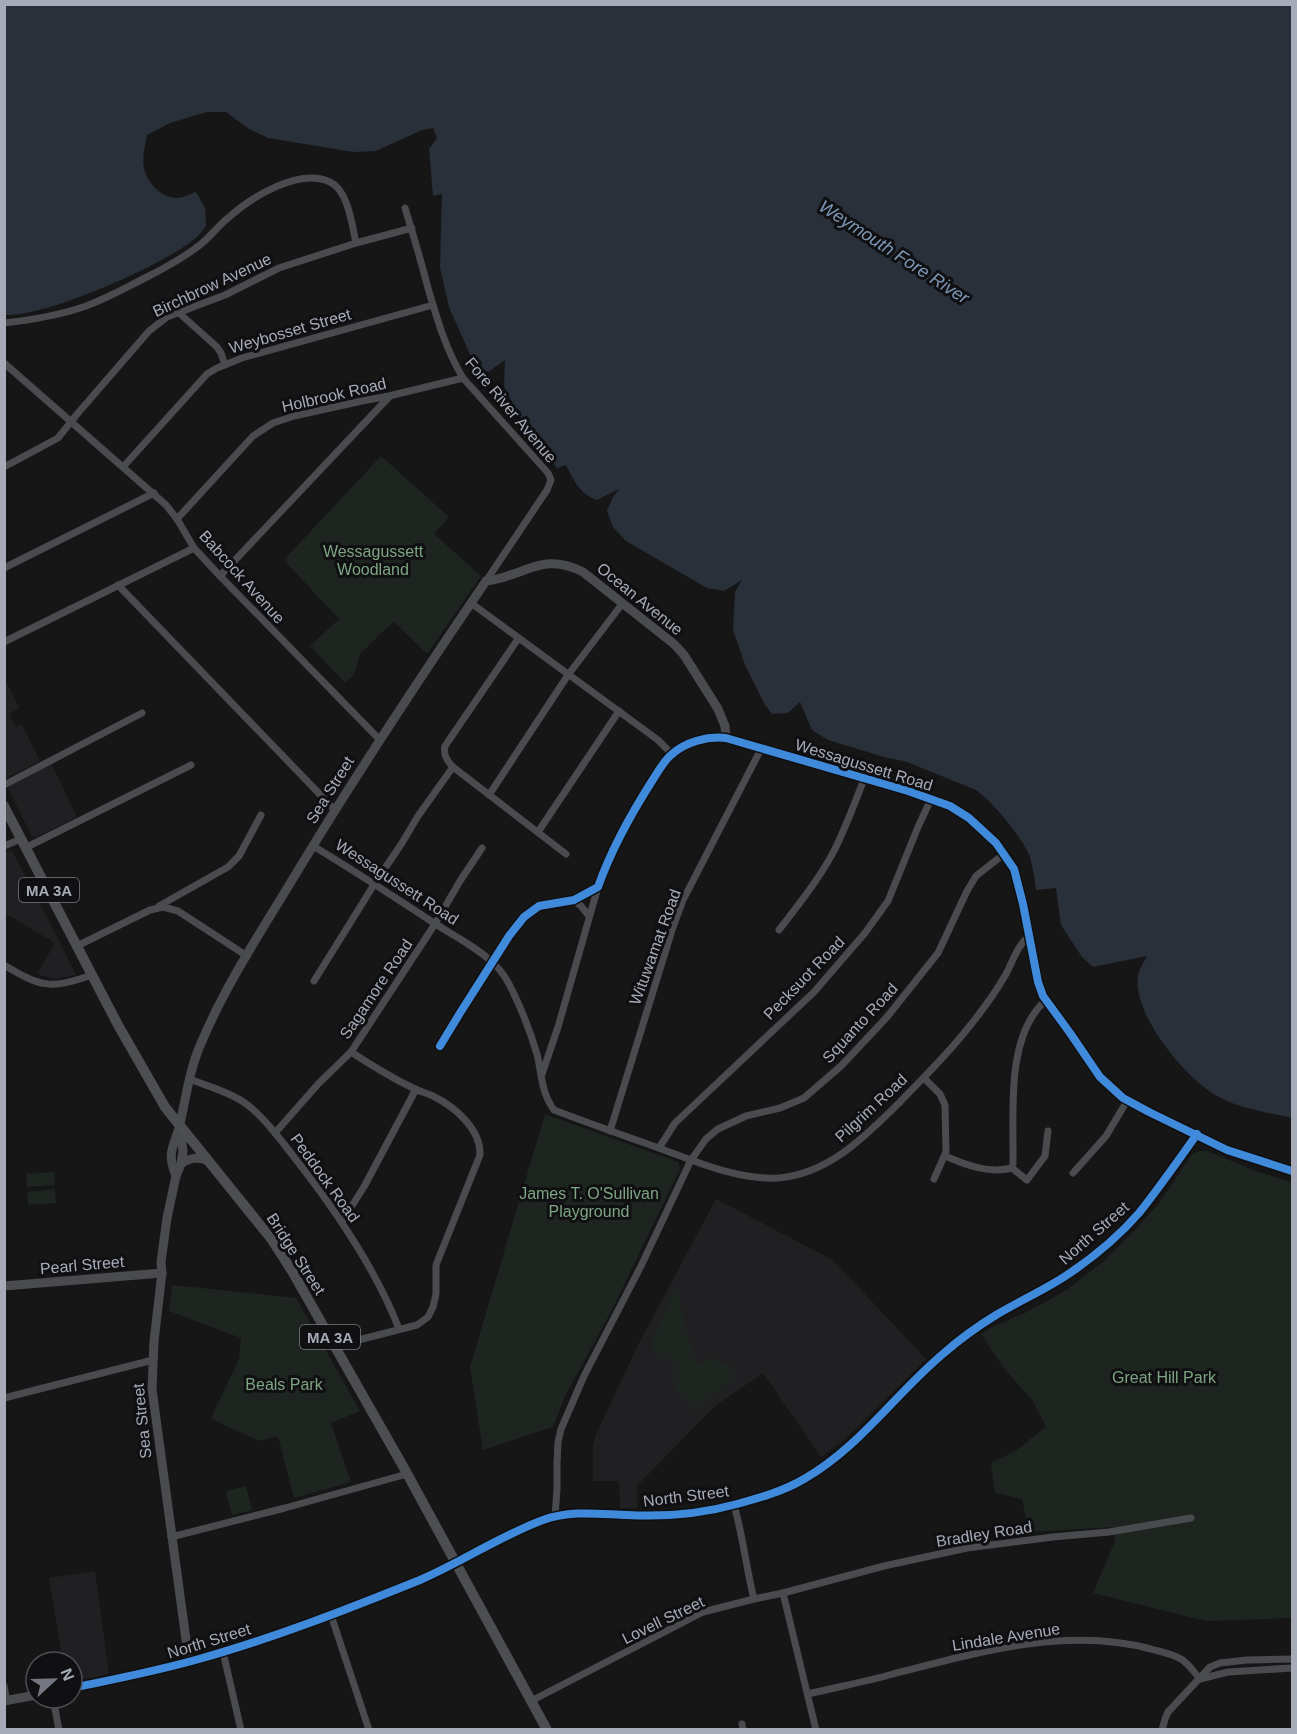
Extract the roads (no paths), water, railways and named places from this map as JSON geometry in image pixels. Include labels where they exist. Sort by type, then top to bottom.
[{"type":"main road","name":"Bridge Street","points":[[4,806],[123,1034],[165,1107],[272,1240],[292,1271],[407,1473],[547,1730]]},
{"type":"street","points":[[4,323],[69,312],[143,279],[189,253],[245,205],[262,194],[291,181],[320,179],[330,181],[337,186],[344,196],[356,243]]},
{"type":"street","name":"Fore River Avenue","points":[[405,208],[448,351],[463,378],[548,473],[551,480],[547,490]]},
{"type":"street","name":"Birchbrow Avenue","points":[[4,467],[49,444],[64,432],[158,322],[234,291],[279,268],[411,228]]},
{"type":"street","name":"Weybosset Street","points":[[123,467],[207,374],[242,358],[433,305]]},
{"type":"street","points":[[178,312],[217,347],[225,365]]},
{"type":"street","name":"Babcock Avenue","points":[[4,363],[154,493],[177,519],[194,548],[380,740]]},
{"type":"street","name":"Holbrook Road","points":[[177,519],[253,436],[264,428],[294,416],[463,378]]},
{"type":"street","points":[[220,576],[389,396]]},
{"type":"street","name":"Sea Street","points":[[176,1176],[171,1163],[171,1149],[201,1042],[247,956],[380,740],[547,490]]},
{"type":"street","points":[[4,568],[154,493]]},
{"type":"street","points":[[4,642],[194,548]]},
{"type":"street","name":"Ocean Avenue","points":[[486,581],[504,578],[550,563],[561,563],[583,572],[674,644],[684,655],[718,709],[725,726],[726,738]]},
{"type":"street","points":[[118,585],[335,810]]},
{"type":"street","points":[[471,603],[658,740],[672,754]]},
{"type":"street","points":[[489,795],[568,675],[622,604]]},
{"type":"street","points":[[518,639],[445,746],[444,752],[453,767],[566,854]]},
{"type":"street","points":[[538,832],[619,711]]},
{"type":"street","points":[[4,784],[142,713]]},
{"type":"street","name":"Wessagussett Road","points":[[542,1074],[605,866],[641,799],[664,762],[672,754],[705,739],[726,738],[908,790],[950,806],[969,818],[1004,854],[1017,877],[1038,982],[1046,1001],[1100,1077],[1127,1101],[1227,1150],[1293,1171]]},
{"type":"street","name":"Wituwamat Road","points":[[610,1131],[676,917],[761,749]]},
{"type":"street","points":[[4,846],[24,843],[191,765]]},
{"type":"street","points":[[314,981],[418,816],[453,767]]},
{"type":"street","points":[[779,930],[814,883],[834,850],[864,779]]},
{"type":"street","name":"Pecksuot Road","points":[[659,1148],[675,1123],[814,992],[865,933],[888,901],[931,799]]},
{"type":"street","points":[[77,946],[154,908],[228,867],[238,856],[261,815]]},
{"type":"street","name":"Wessagussett Road","points":[[313,846],[375,883],[492,962],[503,973],[518,1002],[536,1050],[542,1074]]},
{"type":"street","name":"Sagamore Road","points":[[275,1133],[351,1052],[482,848]]},
{"type":"street","name":"Squanto Road","points":[[691,1160],[706,1139],[718,1129],[746,1116],[780,1108],[804,1098],[841,1066],[888,1017],[938,953],[976,876],[1004,854]]},
{"type":"street","points":[[440,1046],[518,923],[530,911],[548,904],[574,900],[598,887]]},
{"type":"street","points":[[574,900],[589,916]]},
{"type":"street","points":[[154,908],[170,908],[178,911],[247,956]]},
{"type":"street","name":"Pilgrim Road","points":[[542,1074],[543,1089],[547,1101],[554,1110],[610,1131],[736,1174],[781,1178],[811,1171],[828,1163],[861,1140],[942,1060],[978,1016],[1019,947],[1029,936]]},
{"type":"street","points":[[4,965],[42,984],[49,985],[59,985],[92,975]]},
{"type":"street","points":[[1012,1167],[1014,1164],[1016,1059],[1024,1034],[1038,1009],[1046,1001]]},
{"type":"street","points":[[336,1346],[417,1324],[428,1317],[436,1294],[436,1266],[480,1155],[481,1145],[477,1135],[465,1120],[434,1097],[351,1052]]},
{"type":"street","points":[[924,1078],[944,1101],[946,1149],[934,1179]]},
{"type":"street","name":"Peddock Road","points":[[190,1079],[238,1098],[275,1133],[342,1222],[381,1290],[399,1329]]},
{"type":"street","points":[[342,1222],[365,1185],[416,1089]]},
{"type":"street","points":[[1072,1173],[1106,1136],[1127,1101]]},
{"type":"street","name":"Sea Street","points":[[179,1126],[183,1151],[176,1176],[161,1262],[152,1389],[189,1662]]},
{"type":"street","points":[[945,1156],[975,1168],[992,1170],[1012,1167],[1027,1180],[1045,1156],[1048,1131]]},
{"type":"street","name":"North Street","points":[[84,1685],[189,1662],[331,1616],[456,1563],[499,1539],[555,1516],[574,1513],[663,1516],[734,1505],[802,1481],[827,1464],[953,1345],[997,1315],[1056,1282],[1094,1255],[1138,1213],[1197,1134]]},
{"type":"street","points":[[181,1164],[194,1158],[209,1161]]},
{"type":"street","points":[[555,1516],[558,1490],[556,1463],[561,1429],[584,1376],[644,1260],[691,1160]]},
{"type":"street","name":"Pearl Street","points":[[4,1286],[162,1273]]},
{"type":"street","points":[[4,1398],[153,1360]]},
{"type":"street","points":[[171,1536],[285,1508],[407,1473]]},
{"type":"street","points":[[734,1505],[754,1599]]},
{"type":"street","name":"Bradley Road","points":[[783,1593],[884,1566],[967,1548],[1109,1532],[1191,1518]]},
{"type":"street","points":[[783,1593],[816,1730]]},
{"type":"street","name":"Lovell Street","points":[[531,1701],[703,1612],[783,1593]]},
{"type":"street","points":[[331,1616],[369,1730]]},
{"type":"street","name":"Lindale Avenue","points":[[808,1694],[959,1657],[1037,1643],[1075,1641],[1118,1643],[1164,1652],[1190,1666],[1200,1679]]},
{"type":"street","points":[[223,1652],[241,1730]]},
{"type":"street","points":[[1162,1730],[1168,1712],[1210,1667],[1220,1663],[1247,1660],[1293,1659]]},
{"type":"street","points":[[1200,1679],[1228,1672],[1293,1668]]},
{"type":"street","points":[[4,1686],[6,1701],[24,1697]]},
{"type":"street","points":[[55,1710],[59,1730]]},
{"type":"water","name":"Weymouth Fore River","points":[[4,5],[1292,5],[1292,1118],[1254,1110],[1217,1096],[1204,1088],[1177,1061],[1152,1026],[1138,991],[1140,968],[1147,956],[1093,967],[1082,957],[1061,925],[1056,888],[1036,890],[1030,857],[1021,840],[1006,820],[976,790],[907,762],[828,740],[812,730],[800,702],[788,713],[772,714],[745,665],[733,630],[735,592],[742,580],[724,591],[707,588],[626,541],[613,527],[607,511],[619,489],[597,500],[582,491],[566,465],[557,468],[520,418],[504,386],[505,360],[488,372],[476,368],[449,307],[440,268],[442,194],[433,196],[429,149],[437,138],[433,128],[422,130],[376,151],[353,152],[268,138],[249,129],[226,112],[207,112],[170,123],[147,135],[144,168],[152,184],[166,195],[179,198],[196,192],[205,208],[206,226],[199,235],[133,275],[75,299],[48,308],[5,315]]},
{"type":"park label","name":"Wessagussett Woodland","points":[[373,560]]},
{"type":"park label","name":"James T. O'Sullivan Playground","points":[[589,1202]]},
{"type":"park label","name":"Great Hill Park","points":[[1164,1377]]},
{"type":"park label","name":"Beals Park","points":[[284,1384]]}]
